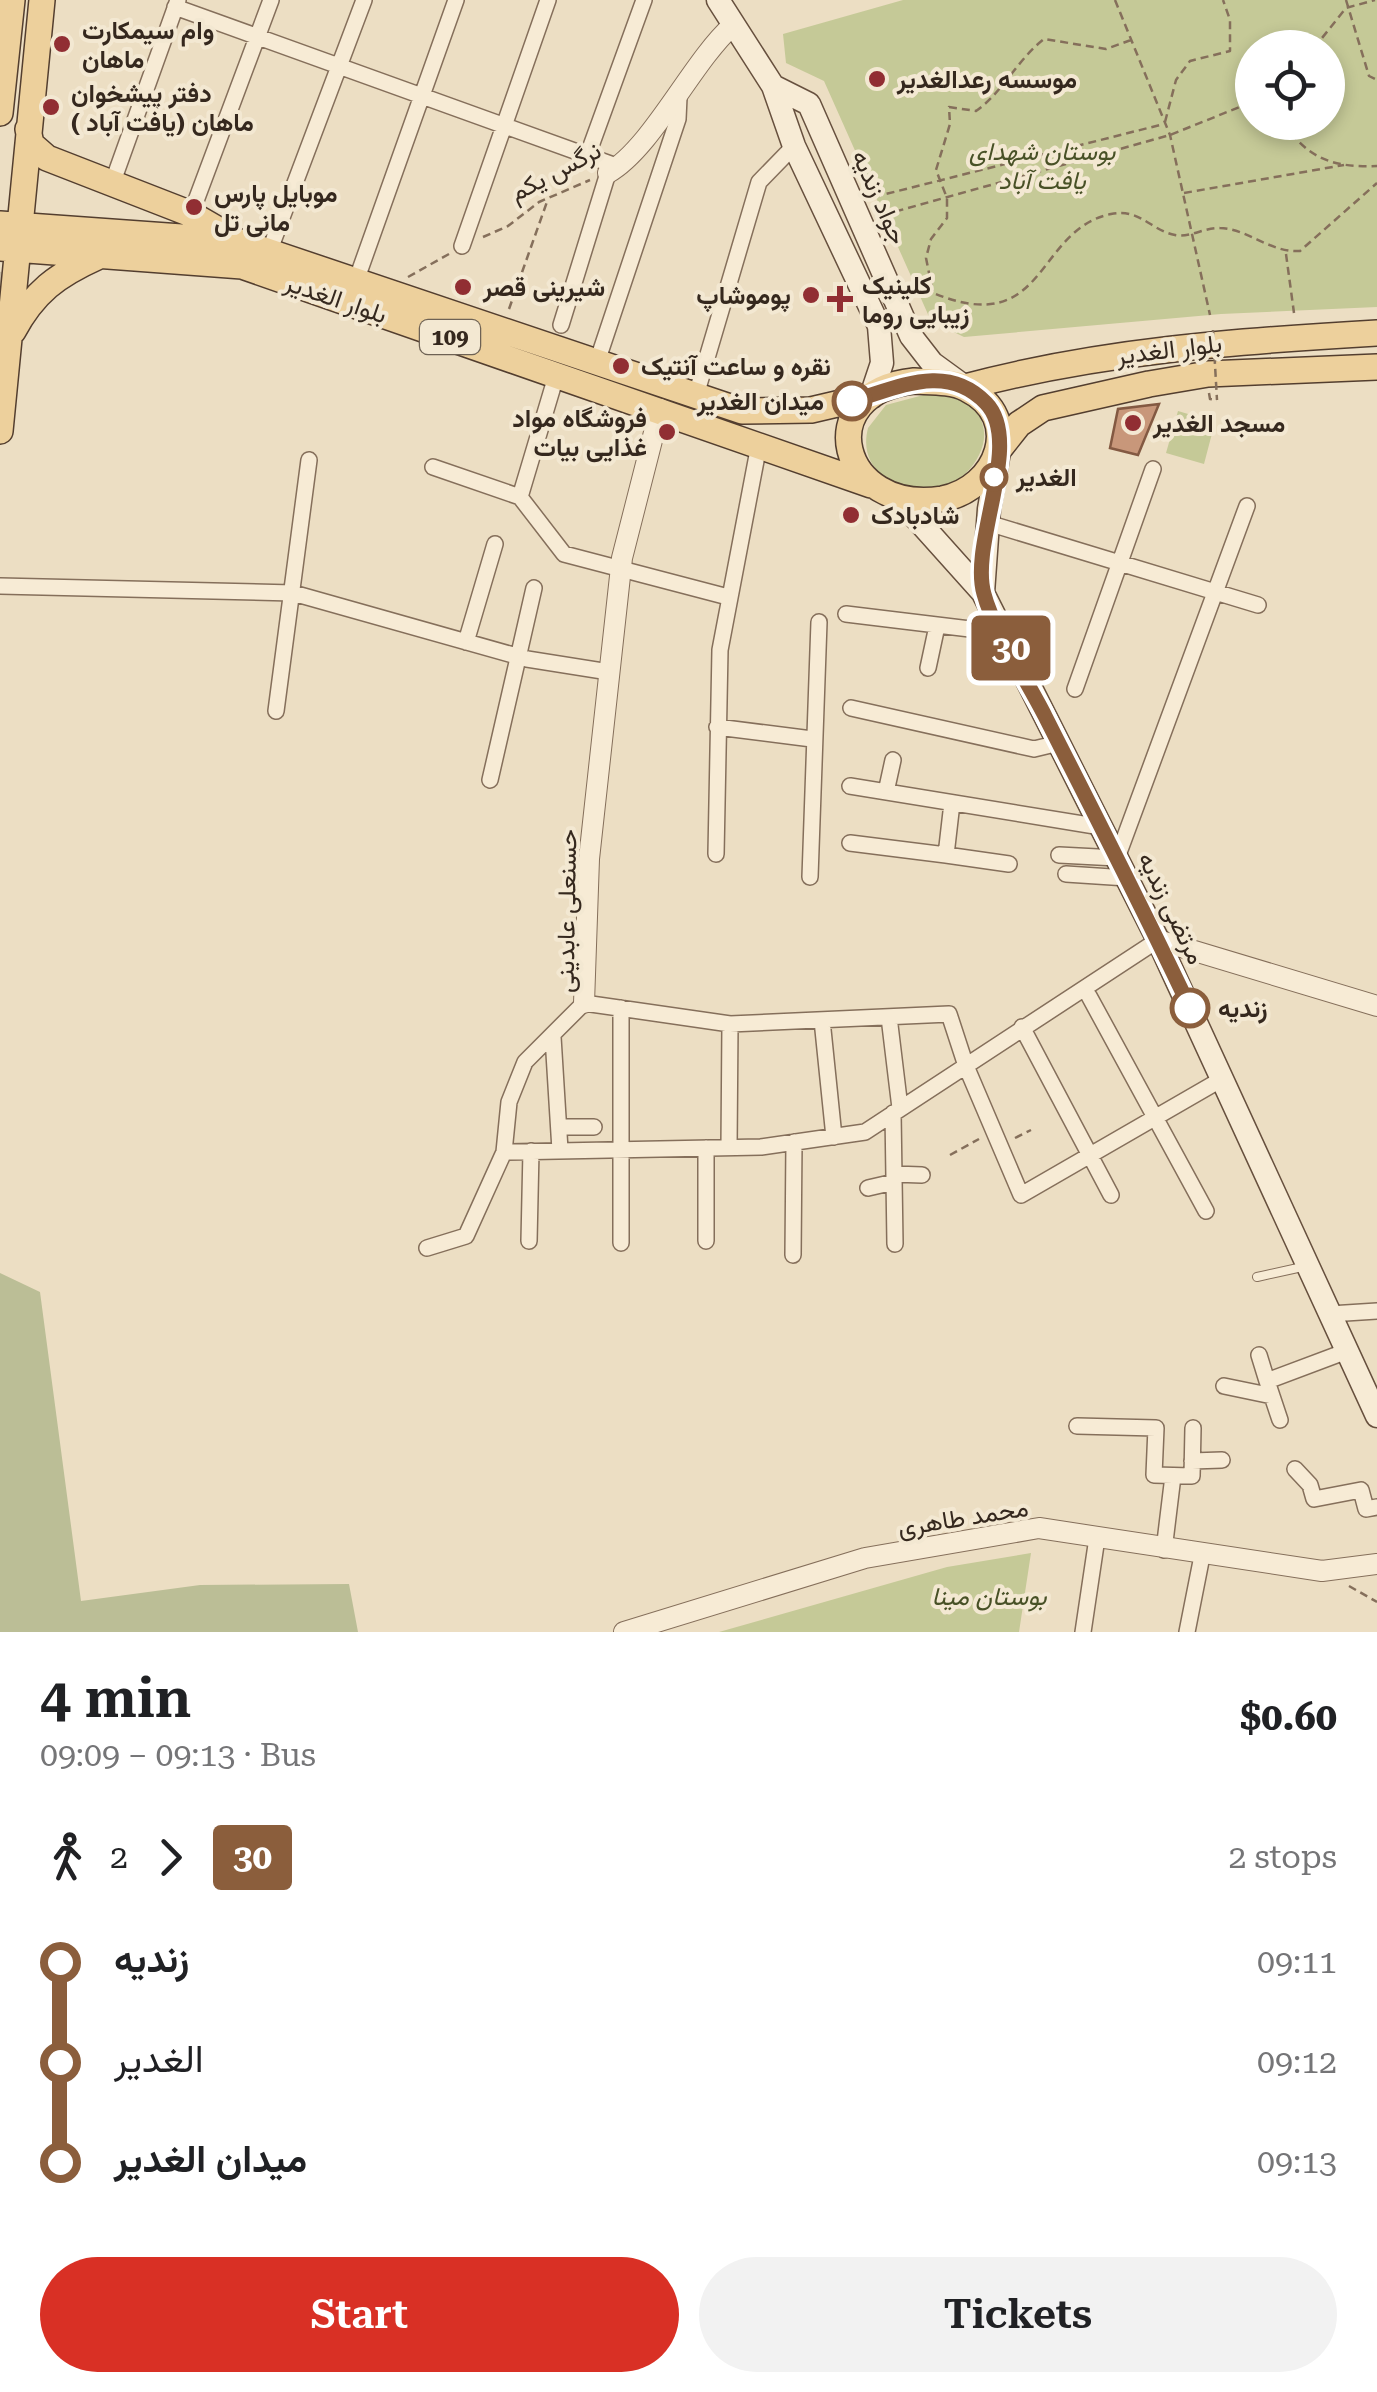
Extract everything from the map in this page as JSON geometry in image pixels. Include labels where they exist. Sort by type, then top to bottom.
[{"type":"main road","points":[[0,21],[3,0]]},
{"type":"main road","points":[[0,114],[12,0]]},
{"type":"main road","points":[[15,158],[34,0]]},
{"type":"main road","points":[[0,432],[9,340],[9,225],[27,126],[42,0]]},
{"type":"main road","name":"جواد زندیه","points":[[718,0],[773,86],[794,146],[880,326],[882,363],[871,396]]},
{"type":"main road","name":"جواد زندیه","points":[[773,86],[808,104],[911,336],[932,362],[964,387]]},
{"type":"main road","points":[[27,126],[37,152],[191,214],[237,241]]},
{"type":"main road","name":"بلوار الغدیر","points":[[9,225],[237,241],[742,411],[778,413],[871,396]]},
{"type":"main road","name":"بلوار الغدیر","points":[[9,225],[103,255],[242,266],[660,409],[870,486]]},
{"type":"main road","points":[[9,340],[29,302],[44,286],[61,273],[103,255]]},
{"type":"main road","name":"بلوار الغدیر","points":[[964,387],[1078,363],[1200,344],[1377,333]]},
{"type":"main road","points":[[1078,363],[1086,398]]},
{"type":"main road","name":"بلوار الغدیر","points":[[1000,448],[1019,424],[1043,408],[1086,398],[1208,374],[1377,367]]},
{"type":"main road","points":[[983,593],[988,523],[1000,448],[1000,428],[993,411],[964,387],[914,381],[893,384],[871,396],[850,422],[848,440],[854,466],[870,486],[897,497],[939,499],[968,490],[988,474],[1000,448]]},
{"type":"main road","name":"مرتضی زندیه","points":[[897,497],[983,593],[1158,940],[1377,1416]]},
{"type":"street","points":[[191,214],[271,0]]},
{"type":"street","points":[[270,252],[364,0]]},
{"type":"street","points":[[356,281],[456,0]]},
{"type":"street","points":[[462,246],[548,0]]},
{"type":"street","points":[[587,157],[644,0]]},
{"type":"street","points":[[112,184],[176,4],[613,170],[561,325]]},
{"type":"street","name":"نرگس یکم","points":[[613,170],[679,97],[711,45],[732,26]]},
{"type":"street","points":[[597,362],[678,119],[679,97]]},
{"type":"street","points":[[696,395],[759,182],[794,146]]},
{"type":"street","points":[[520,497],[557,373]]},
{"type":"street","name":"حسنعلی عابدینی","points":[[660,409],[621,566],[589,860],[584,1004],[730,1024],[949,1014],[966,1066]]},
{"type":"street","points":[[716,854],[720,650],[759,446]]},
{"type":"street","points":[[276,711],[309,460]]},
{"type":"street","points":[[433,467],[520,497],[564,554],[728,596]]},
{"type":"street","points":[[1074,688],[1153,469]]},
{"type":"street","points":[[1122,868],[1247,506]]},
{"type":"street","points":[[988,523],[1258,606]]},
{"type":"street","points":[[466,642],[495,544]]},
{"type":"street","points":[[0,586],[293,592],[521,658],[609,672]]},
{"type":"street","points":[[490,780],[534,588]]},
{"type":"street","points":[[846,614],[1003,633]]},
{"type":"street","points":[[810,877],[819,622]]},
{"type":"street","points":[[928,668],[937,626]]},
{"type":"street","points":[[851,708],[1034,749],[1058,742]]},
{"type":"street","points":[[717,728],[812,739]]},
{"type":"street","points":[[886,792],[893,760]]},
{"type":"street","points":[[850,786],[1101,827]]},
{"type":"street","points":[[946,855],[952,803]]},
{"type":"street","points":[[850,843],[1010,864]]},
{"type":"street","points":[[1059,855],[1122,868]]},
{"type":"street","points":[[1066,874],[1122,868]]},
{"type":"street","points":[[504,1152],[729,1147],[865,1132],[1158,940],[1377,1006]]},
{"type":"street","points":[[1089,996],[1206,1211]]},
{"type":"street","points":[[428,1248],[466,1236],[504,1152],[509,1102],[525,1062],[584,1004]]},
{"type":"street","points":[[621,1008],[621,1243]]},
{"type":"street","points":[[889,1017],[896,1110],[895,1244]]},
{"type":"street","points":[[822,1020],[834,1136]]},
{"type":"street","points":[[729,1147],[730,1024]]},
{"type":"street","points":[[1022,1027],[1111,1195]]},
{"type":"street","points":[[553,1037],[560,1150]]},
{"type":"street","points":[[966,1066],[1021,1195],[1222,1078]]},
{"type":"street","points":[[558,1128],[594,1127]]},
{"type":"street","points":[[793,1254],[794,1142]]},
{"type":"street","points":[[706,1148],[706,1241]]},
{"type":"street","points":[[529,1241],[530,1151]]},
{"type":"street","points":[[868,1188],[894,1178],[922,1175]]},
{"type":"street","points":[[1330,1314],[1377,1311]]},
{"type":"street","points":[[1224,1386],[1270,1388],[1347,1351]]},
{"type":"street","points":[[1259,1355],[1280,1420]]},
{"type":"street","points":[[1077,1426],[1156,1428],[1154,1475],[1173,1476],[1192,1476],[1193,1428]]},
{"type":"street","points":[[1192,1461],[1222,1460]]},
{"type":"street","points":[[1295,1469],[1310,1484],[1314,1499],[1361,1490],[1366,1510],[1377,1507]]},
{"type":"street","points":[[1164,1550],[1173,1476]]},
{"type":"street","name":"محمد طاهری","points":[[624,1632],[864,1558],[1038,1528],[1202,1556],[1322,1571],[1377,1564]]},
{"type":"street","points":[[1082,1632],[1097,1538]]},
{"type":"street","points":[[1186,1632],[1202,1556]]},
{"type":"lane","points":[[1258,1277],[1308,1266]]},
{"type":"path","points":[[1115,0],[1170,136],[1210,316]]},
{"type":"path","points":[[1164,124],[1176,80],[1190,60],[1230,51],[1230,20],[1222,0]]},
{"type":"path","points":[[1346,0],[1369,76],[1377,80]]},
{"type":"path","points":[[1328,30],[1346,8],[1375,0]]},
{"type":"path","points":[[1131,40],[1106,50],[1044,39],[1008,74],[992,100],[976,111],[950,107],[936,170],[947,198],[947,218],[931,239],[926,258],[932,293],[973,307],[1001,304],[1044,273],[1083,227],[1110,214],[1135,213],[1174,235],[1221,228],[1286,252],[1300,251],[1377,183]]},
{"type":"path","points":[[882,216],[1170,136],[1235,109]]},
{"type":"path","points":[[874,197],[1164,124]]},
{"type":"path","points":[[1295,140],[1321,162],[1377,166]]},
{"type":"path","points":[[1183,193],[1344,165]]},
{"type":"path","name":"نرگس یکم","points":[[409,277],[462,246],[508,226],[548,198],[613,170]]},
{"type":"path","points":[[508,310],[548,198]]},
{"type":"path","points":[[1286,252],[1294,313]]},
{"type":"path","points":[[1210,399],[1217,400],[1212,330]]},
{"type":"path","points":[[950,1155],[1031,1130]]},
{"type":"green space","name":"بوستان شهدای یافت آباد","points":[[903,0],[1377,0],[1377,307],[1221,314],[964,337],[931,321],[824,81],[786,63],[783,34]]},
{"type":"green space","points":[[931,393],[964,402],[981,419],[984,440],[976,461],[959,479],[937,490],[911,490],[884,477],[874,467],[867,449],[868,428],[886,405]]},
{"type":"green space","points":[[1178,411],[1215,422],[1204,464],[1166,453]]},
{"type":"green space","points":[[0,1273],[40,1292],[81,1601],[200,1585],[349,1584],[358,1632],[0,1632]]},
{"type":"green space","name":"بوستان مینا","points":[[1031,1553],[1019,1632],[719,1632],[947,1567]]},
{"type":"building","name":"مسجد الغدیر","points":[[1159,404],[1138,455],[1110,448],[1118,409]]},
{"type":"tunnel","points":[[0,297],[8,227]]},
{"type":"bus line","name":"30","points":[[852,401],[893,384],[940,382],[964,387],[993,411],[1001,439],[989,510],[983,593],[1190,1008]]},
{"type":"place","name":"وام سیمکارت ماهان","points":[[62,44]]},
{"type":"place","name":"موسسه رعدالغدیر","points":[[877,79]]},
{"type":"place","name":"دفتر پیشخوان ماهان (یافت آباد )","points":[[51,107]]},
{"type":"place","name":"موبایل پارس مانی تل","points":[[194,207]]},
{"type":"place","name":"شیرینی قصر","points":[[463,287]]},
{"type":"place","name":"پوموشاپ","points":[[811,295]]},
{"type":"place","name":"کلینیک زیبایی روما","points":[[840,299]]},
{"type":"place","name":"نقره و ساعت آنتیک","points":[[621,366]]},
{"type":"place","name":"میدان الغدیر","points":[[852,401]]},
{"type":"place","name":"مسجد الغدیر","points":[[1133,423]]},
{"type":"place","name":"فروشگاه مواد غذایی بیات","points":[[667,432]]},
{"type":"place","name":"الغدیر","points":[[994,477]]},
{"type":"place","name":"شادبادک","points":[[851,515]]},
{"type":"place","name":"زندیه","points":[[1190,1008]]}]
